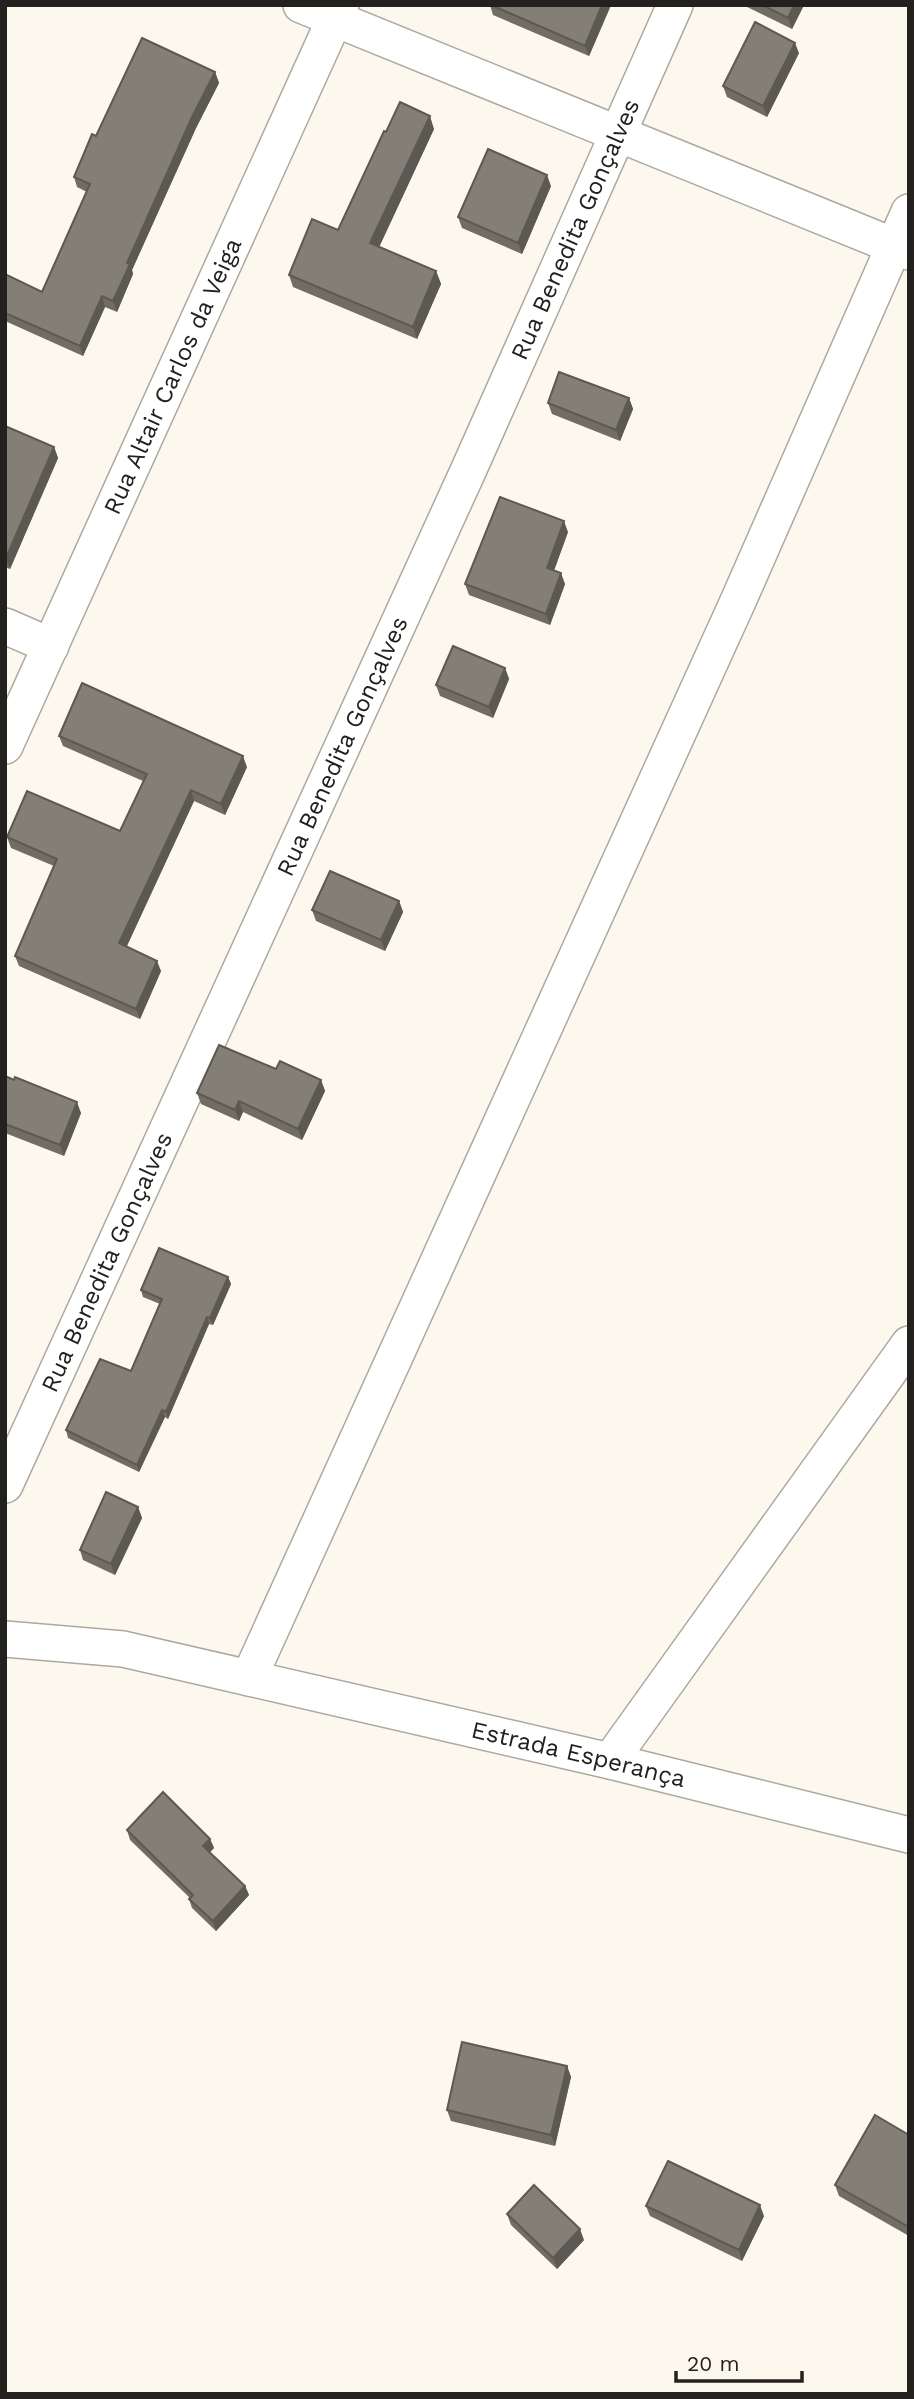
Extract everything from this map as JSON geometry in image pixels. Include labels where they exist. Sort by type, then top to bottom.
[{"type":"street","points":[[301,5],[338,12],[618,133],[901,248]]},
{"type":"street","name":"Rua Benedita Gonçalves","points":[[5,1485],[457,494],[676,5]]},
{"type":"street","name":"Rua Altair Carlos da Veiga","points":[[5,746],[338,12]]},
{"type":"street","points":[[249,1678],[901,248],[909,212]]},
{"type":"street","points":[[5,626],[51,646]]},
{"type":"street","points":[[610,1761],[909,1345]]},
{"type":"street","name":"Estrada Esperança","points":[[5,1639],[122,1649],[610,1761],[909,1835]]},
{"type":"building","points":[[491,5],[602,5],[585,46]]},
{"type":"building","points":[[762,5],[794,5],[788,18]]},
{"type":"building","points":[[755,22],[795,43],[763,106],[723,86]]},
{"type":"building","points":[[142,38],[215,72],[192,117],[127,263],[130,264],[113,301],[102,296],[80,346],[5,313],[5,274],[42,292],[90,184],[74,177],[92,134],[96,136]]},
{"type":"building","points":[[400,102],[430,116],[370,243],[436,271],[413,327],[289,275],[312,219],[338,230]]},
{"type":"building","points":[[488,149],[547,175],[518,243],[458,217]]},
{"type":"building","points":[[559,372],[629,398],[616,430],[548,403]]},
{"type":"building","points":[[5,426],[54,447],[6,558],[5,558]]},
{"type":"building","points":[[500,497],[564,521],[547,568],[561,573],[546,614],[465,584]]},
{"type":"building","points":[[453,646],[505,668],[489,707],[436,685]]},
{"type":"building","points":[[82,683],[243,756],[221,804],[191,790],[119,943],[157,961],[136,1009],[15,956],[57,859],[7,837],[27,791],[120,831],[147,774],[59,736]]},
{"type":"building","points":[[330,871],[399,901],[381,940],[312,910]]},
{"type":"building","points":[[219,1045],[276,1069],[280,1061],[321,1080],[298,1129],[239,1101],[235,1110],[197,1093]]},
{"type":"building","points":[[5,1076],[14,1080],[15,1077],[77,1102],[60,1145],[5,1124]]},
{"type":"building","points":[[159,1248],[228,1277],[210,1318],[207,1317],[166,1412],[162,1410],[137,1465],[66,1430],[100,1359],[131,1371],[162,1299],[141,1290]]},
{"type":"building","points":[[106,1492],[138,1507],[111,1564],[80,1550]]},
{"type":"building","points":[[163,1792],[210,1839],[203,1846],[245,1886],[213,1921],[189,1899],[193,1895],[127,1830]]},
{"type":"building","points":[[462,2042],[567,2066],[551,2135],[447,2110]]},
{"type":"building","points":[[875,2115],[909,2135],[909,2227],[835,2185]]},
{"type":"building","points":[[668,2161],[760,2205],[739,2250],[646,2206]]},
{"type":"building","points":[[534,2185],[580,2229],[553,2258],[507,2214]]}]
